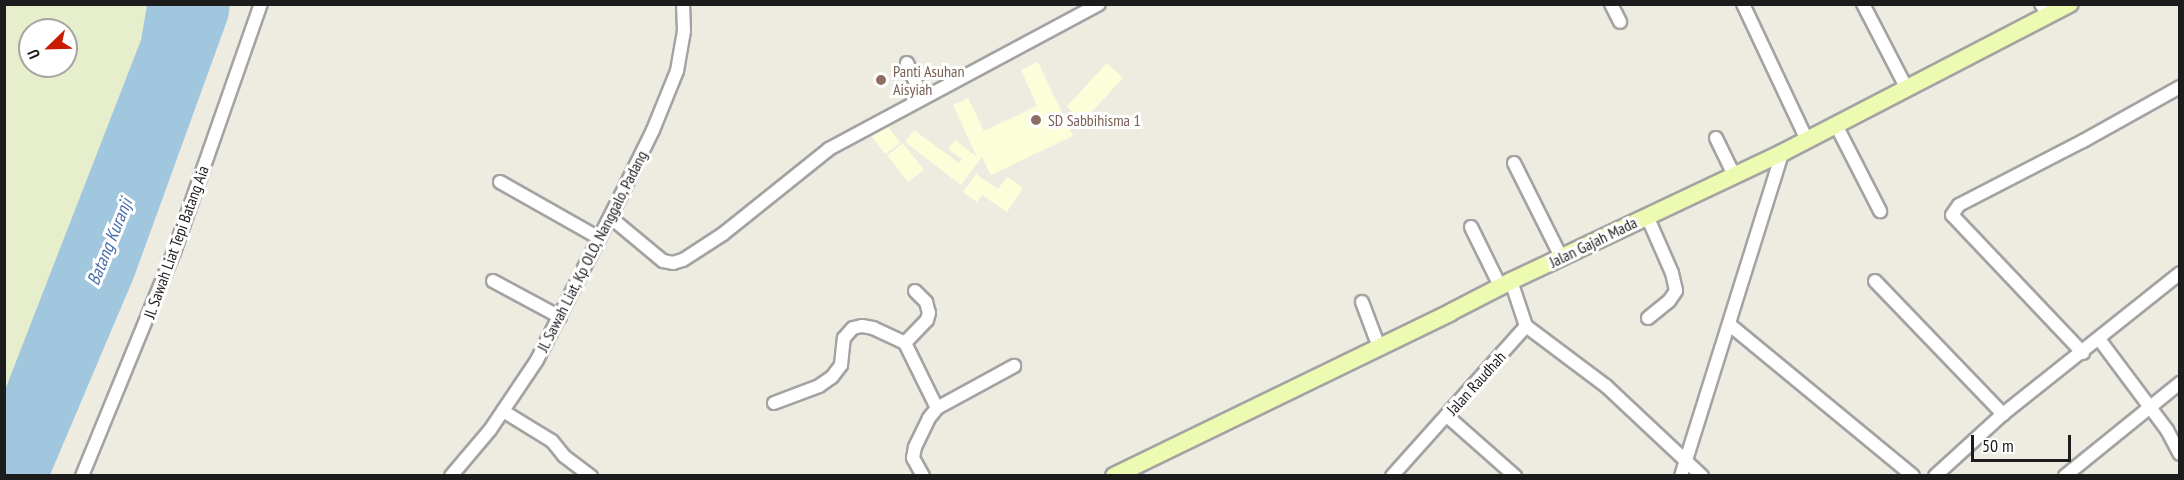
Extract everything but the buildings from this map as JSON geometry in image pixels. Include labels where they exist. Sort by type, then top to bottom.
[{"type":"main road","name":"Jalan Gajah Mada","points":[[1114,476],[1505,283],[1782,153],[1907,89],[2044,10],[2070,4]]},
{"type":"street","name":"Jl. Sawah Liat Tepi Batang Aia","points":[[82,476],[174,252],[261,4]]},
{"type":"street","name":"Jl. Sawah Liat, Kp OLO, Nanggalo, Padang","points":[[451,476],[503,411],[537,360],[653,130],[677,71],[684,31],[683,4]]},
{"type":"street","points":[[610,216],[663,261],[673,263],[683,260],[732,228],[829,149],[1098,4]]},
{"type":"street","points":[[1611,4],[1620,22]]},
{"type":"street","points":[[1743,4],[1807,140]]},
{"type":"street","points":[[1863,4],[1907,89]]},
{"type":"street","points":[[907,63],[922,97]]},
{"type":"street","points":[[2083,353],[1952,216],[1964,202],[2083,141],[2180,87]]},
{"type":"street","points":[[1836,125],[1880,211]]},
{"type":"street","points":[[1716,138],[1734,175]]},
{"type":"street","points":[[1682,476],[1782,153]]},
{"type":"street","points":[[1514,163],[1561,257]]},
{"type":"street","points":[[500,182],[599,238]]},
{"type":"street","points":[[1647,216],[1672,273],[1676,291],[1669,301],[1648,318]]},
{"type":"street","points":[[1471,228],[1505,283],[1527,326],[1606,386],[1702,476]]},
{"type":"street","points":[[1935,476],[2003,414],[2083,353],[2180,273]]},
{"type":"street","points":[[493,281],[560,317]]},
{"type":"street","points":[[1875,281],[2003,414]]},
{"type":"street","points":[[905,343],[927,320],[929,313],[926,302],[915,291]]},
{"type":"street","points":[[1362,302],[1379,347]]},
{"type":"street","points":[[1730,325],[1913,476]]},
{"type":"street","points":[[774,403],[819,386],[832,377],[841,365],[844,338],[854,328],[862,326],[873,328],[905,343],[937,408]]},
{"type":"street","name":"Jalan Raudhah","points":[[1392,476],[1527,326]]},
{"type":"street","points":[[2098,339],[2167,430],[2180,454]]},
{"type":"street","points":[[923,476],[913,458],[915,447],[929,418],[937,408],[1014,366]]},
{"type":"street","points":[[2065,476],[2180,382]]},
{"type":"street","points":[[503,411],[552,441],[564,456],[591,476]]},
{"type":"street","points":[[1447,416],[1515,476]]},
{"type":"shaded area","points":[[5,5],[147,5],[141,40],[5,390]]},
{"type":"shaded area","name":"SD Sabbihisma 1","points":[[1038,62],[1073,136],[991,175],[982,157],[961,185],[905,142],[914,130],[959,163],[962,159],[948,149],[955,140],[977,157],[953,105],[968,98],[984,131],[1037,106],[1021,70]]},
{"type":"shaded area","name":"SD Sabbihisma 1","points":[[1107,63],[1123,78],[1083,121],[1067,106]]},
{"type":"shaded area","points":[[885,122],[900,143],[885,154],[870,133]]},
{"type":"shaded area","points":[[903,143],[924,170],[908,182],[887,155]]},
{"type":"shaded area","points":[[976,174],[998,189],[1007,177],[1023,188],[1007,212],[982,195],[977,202],[963,192]]},
{"type":"water","name":"Batang Kuranji","points":[[147,5],[230,5],[228,18],[134,277],[50,475],[5,475],[5,390],[141,40]]},
{"type":"place","name":"Panti Asuhan Aisyiah","points":[[881,80]]},
{"type":"place","name":"SD Sabbihisma 1","points":[[1036,120]]}]
